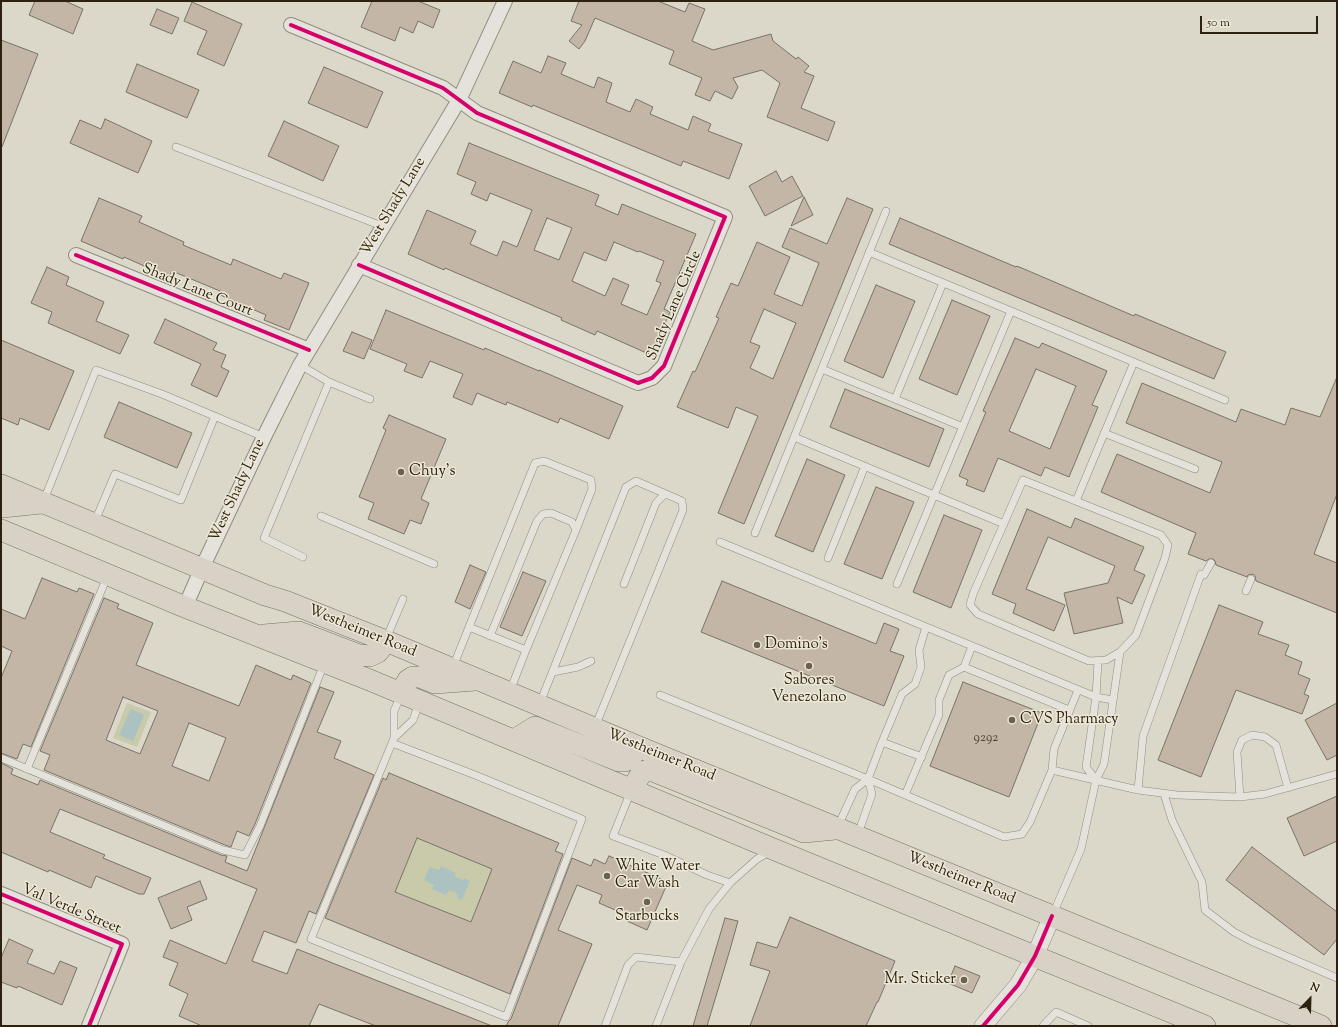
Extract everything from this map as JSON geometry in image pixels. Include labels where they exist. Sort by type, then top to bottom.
[{"type":"main road","name":"Westheimer Road","points":[[1,485],[265,595],[285,601],[386,641],[509,694],[1321,1026]]},
{"type":"main road","points":[[1,506],[44,502]]},
{"type":"main road","points":[[1,530],[185,607],[411,697],[773,849],[1199,1025]]},
{"type":"main road","points":[[260,636],[299,632],[359,655],[370,656],[378,652],[386,641]]},
{"type":"main road","points":[[411,697],[408,680],[413,677],[420,677],[435,683],[477,680]]},
{"type":"main road","points":[[514,740],[535,727],[619,761],[625,761],[630,758],[639,747]]},
{"type":"main road","points":[[632,789],[642,772],[653,771],[804,832],[838,828]]},
{"type":"street","name":"West Shady Lane","points":[[185,607],[264,437],[300,365],[382,226],[459,100],[506,1]]},
{"type":"street","points":[[291,25],[443,88],[459,100]]},
{"type":"street","name":"Shady Lane Circle","points":[[359,266],[638,383],[652,378],[664,366],[725,217],[477,113],[459,100]]},
{"type":"street","name":"Shady Lane Court","points":[[76,255],[309,350]]},
{"type":"street","name":"Val Verde Street","points":[[1,894],[122,944],[89,1026]]},
{"type":"street","points":[[983,1026],[1018,985],[1035,956],[1052,916]]},
{"type":"lane","points":[[176,147],[382,226]]},
{"type":"lane","points":[[756,533],[886,210]]},
{"type":"lane","points":[[869,252],[1225,400]]},
{"type":"lane","points":[[895,399],[943,283]]},
{"type":"lane","points":[[897,584],[1011,311]]},
{"type":"lane","points":[[1076,501],[1134,362]]},
{"type":"lane","points":[[300,365],[330,382],[370,399]]},
{"type":"lane","points":[[822,369],[962,428]]},
{"type":"lane","points":[[44,502],[96,370],[162,394],[264,437]]},
{"type":"lane","points":[[303,556],[264,538],[330,382]]},
{"type":"lane","points":[[94,523],[115,474],[181,500],[215,416]]},
{"type":"lane","points":[[1104,433],[1195,469]]},
{"type":"lane","points":[[794,437],[1004,524]]},
{"type":"lane","points":[[452,669],[535,463],[544,462],[591,480],[592,489],[509,694]]},
{"type":"lane","points":[[828,558],[865,466]]},
{"type":"lane","points":[[1023,480],[1160,535],[1168,544],[1166,558],[1136,635],[1120,652],[1106,660],[1089,661],[978,614],[970,605],[973,594],[1004,524],[1023,480]]},
{"type":"lane","points":[[539,706],[626,487],[636,481],[682,501],[683,510],[594,729]]},
{"type":"lane","points":[[624,584],[656,504],[665,494]]},
{"type":"lane","points":[[490,636],[537,521],[543,514],[551,513],[572,522],[576,530]]},
{"type":"lane","points":[[321,516],[434,564]]},
{"type":"lane","points":[[720,542],[1078,690],[1096,697],[1113,700]]},
{"type":"lane","points":[[1138,790],[1143,736],[1203,574],[1211,563]]},
{"type":"lane","points":[[27,769],[108,574]]},
{"type":"lane","points":[[1246,591],[1251,579]]},
{"type":"lane","points":[[386,641],[402,599]]},
{"type":"lane","points":[[469,627],[526,650]]},
{"type":"lane","points":[[838,828],[855,789],[868,779],[902,694],[915,684],[921,667],[919,650],[926,627]]},
{"type":"lane","points":[[905,795],[939,715],[939,700],[949,674],[964,667],[972,646]]},
{"type":"lane","points":[[1052,916],[1081,849],[1096,780],[1104,764],[1120,652]]},
{"type":"lane","points":[[553,672],[578,667],[591,660]]},
{"type":"lane","points":[[1096,780],[1086,766],[1096,697],[1098,661]]},
{"type":"lane","points":[[1,758],[223,850],[245,855],[260,826],[325,662]]},
{"type":"lane","points":[[964,667],[1069,710]]},
{"type":"lane","points":[[660,695],[868,779],[1004,837],[1022,834],[1030,822],[1052,770],[1054,749],[1078,690]]},
{"type":"lane","points":[[393,740],[394,711],[411,697]]},
{"type":"lane","points":[[393,740],[582,820],[506,1017],[311,939],[393,740],[412,720],[411,697]]},
{"type":"lane","points":[[1240,797],[1237,752],[1242,740],[1252,735],[1265,737],[1276,745],[1288,788]]},
{"type":"lane","points":[[882,742],[922,758]]},
{"type":"lane","points":[[1052,770],[1138,790],[1164,794],[1240,797],[1265,794],[1337,774]]},
{"type":"lane","points":[[857,836],[872,794],[868,779]]},
{"type":"lane","points":[[632,789],[613,836],[664,855],[707,875],[730,883]]},
{"type":"lane","points":[[1164,794],[1172,820],[1202,882],[1205,910],[1234,932],[1251,941],[1337,978]]},
{"type":"lane","points":[[656,1026],[681,962],[709,909],[730,883],[757,859],[773,849]]},
{"type":"lane","points":[[605,1026],[628,965],[636,957],[681,962]]},
{"type":"lane","points":[[1044,1026],[1056,1012],[1088,1026]]},
{"type":"green space","points":[[127,703],[151,712],[137,747],[113,738]]},
{"type":"green space","points":[[417,838],[492,869],[471,922],[395,892]]},
{"type":"shaded area","points":[[131,709],[144,715],[133,741],[119,735]]},
{"type":"shaded area","points":[[441,866],[456,873],[454,876],[470,881],[462,900],[457,898],[458,894],[449,890],[446,895],[432,889],[434,885],[424,880],[430,867],[439,870]]},
{"type":"building","points":[[35,1],[65,1],[83,9],[73,34],[29,15]]},
{"type":"building","points":[[372,1],[418,1],[440,10],[433,28],[418,21],[413,33],[400,27],[395,41],[361,27]]},
{"type":"building","points":[[579,1],[658,1],[685,12],[689,3],[705,9],[692,41],[713,50],[771,34],[773,41],[796,59],[798,57],[809,66],[804,72],[814,76],[801,108],[835,122],[828,141],[767,117],[780,83],[762,70],[733,78],[738,87],[732,99],[715,91],[710,101],[695,95],[702,78],[669,64],[674,51],[595,18],[585,41],[579,49],[569,41],[582,25],[571,21]]},
{"type":"building","points":[[192,2],[242,24],[224,66],[197,54],[207,31],[184,21]]},
{"type":"building","points":[[157,9],[179,18],[172,34],[150,25]]},
{"type":"building","points":[[1,40],[38,54],[2,147],[1,147]]},
{"type":"building","points":[[548,56],[566,63],[561,74],[594,88],[598,77],[612,83],[606,102],[630,112],[636,99],[653,107],[650,114],[688,130],[693,116],[711,124],[708,131],[742,144],[729,179],[683,161],[681,166],[533,105],[532,107],[499,93],[513,61],[541,73]]},
{"type":"building","points":[[137,64],[199,90],[187,118],[126,92]]},
{"type":"building","points":[[324,67],[383,92],[367,128],[308,103]]},
{"type":"building","points":[[105,119],[152,141],[138,173],[70,143],[80,120],[101,129]]},
{"type":"building","points":[[284,121],[339,146],[323,181],[268,156]]},
{"type":"building","points":[[469,143],[599,195],[595,205],[618,215],[622,204],[696,234],[664,309],[670,312],[651,355],[597,331],[595,335],[561,320],[562,318],[445,268],[444,270],[408,254],[427,210],[476,231],[470,244],[497,256],[503,241],[517,247],[532,210],[490,193],[487,201],[471,194],[476,182],[457,174]],"holes":[[[547,218],[572,228],[559,260],[534,250]],[[614,242],[664,261],[656,281],[661,283],[647,315],[621,304],[629,285],[613,278],[605,296],[572,281],[584,252],[606,261]]]},
{"type":"building","points":[[776,171],[782,182],[792,176],[803,196],[765,216],[749,186]]},
{"type":"building","points":[[804,197],[813,215],[791,226]]},
{"type":"building","points":[[99,198],[142,216],[139,222],[184,242],[183,245],[231,265],[233,259],[281,279],[284,273],[309,283],[289,330],[264,320],[266,315],[218,294],[220,291],[172,271],[169,277],[124,257],[123,259],[81,241]]},
{"type":"building","points":[[847,198],[873,209],[744,524],[718,513],[758,416],[736,407],[728,428],[677,407],[693,371],[695,372],[719,318],[716,317],[731,283],[738,286],[757,242],[790,257],[774,294],[802,306],[819,263],[782,247],[790,228],[827,244]],"holes":[[[764,309],[796,323],[773,379],[750,368],[760,346],[750,342]]]},
{"type":"building","points":[[900,218],[1134,316],[1135,314],[1226,352],[1214,379],[889,244]]},
{"type":"building","points":[[47,267],[69,277],[66,285],[104,302],[96,321],[129,335],[120,354],[48,323],[52,312],[31,303]]},
{"type":"building","points":[[876,285],[915,301],[883,378],[844,361]]},
{"type":"building","points":[[952,300],[990,316],[957,395],[919,379]]},
{"type":"building","points":[[386,310],[484,350],[485,348],[623,406],[609,439],[560,418],[558,423],[507,402],[506,405],[477,393],[472,405],[453,397],[463,374],[430,361],[422,378],[404,371],[407,364],[370,349]]},
{"type":"building","points":[[165,319],[217,343],[213,350],[226,355],[221,367],[229,371],[217,397],[191,385],[201,364],[154,343]]},
{"type":"building","points":[[352,332],[372,340],[364,359],[343,351]]},
{"type":"building","points":[[1015,338],[1039,348],[1042,343],[1107,371],[1092,405],[1098,407],[1069,477],[1045,467],[1041,476],[998,458],[984,492],[966,485],[968,480],[959,476],[986,412],[983,411]],"holes":[[[1036,369],[1076,386],[1050,449],[1009,431]]]},
{"type":"building","points":[[1,340],[74,371],[49,430],[20,418],[18,425],[1,418]]},
{"type":"building","points":[[1337,377],[1337,494],[1314,554],[1337,563],[1337,613],[1256,581],[1253,574],[1248,575],[1247,577],[1216,565],[1213,559],[1206,561],[1188,554],[1196,533],[1101,492],[1117,454],[1210,493],[1222,462],[1126,423],[1142,383],[1236,422],[1241,409],[1285,425],[1291,408],[1320,417]]},
{"type":"building","points":[[845,389],[944,429],[929,467],[830,427]]},
{"type":"building","points":[[119,402],[192,433],[177,468],[104,437]]},
{"type":"building","name":"Chuy's","points":[[389,415],[446,439],[421,499],[429,503],[421,524],[410,520],[404,534],[368,519],[374,503],[359,497],[386,430],[383,428]]},
{"type":"building","points":[[807,459],[845,475],[813,552],[775,536]]},
{"type":"building","points":[[876,487],[914,502],[882,579],[844,564]]},
{"type":"building","points":[[1027,509],[1071,528],[1075,518],[1144,547],[1134,570],[1145,575],[1132,604],[1117,597],[1123,623],[1074,634],[1064,593],[1108,583],[1115,566],[1048,537],[1026,589],[1065,605],[1054,631],[1013,613],[1016,604],[992,594]]},
{"type":"building","points":[[944,515],[982,530],[951,608],[913,592]]},
{"type":"building","points":[[470,565],[486,572],[470,609],[455,602]]},
{"type":"building","points":[[523,572],[546,581],[522,636],[500,627]]},
{"type":"building","points":[[42,578],[77,592],[79,588],[94,594],[31,747],[23,744],[17,759],[1,753],[1,678],[12,651],[1,646],[1,609],[25,619]]},
{"type":"building","points":[[722,581],[876,644],[884,623],[899,629],[890,651],[904,656],[884,706],[701,632]]},
{"type":"building","points":[[104,598],[119,604],[117,608],[153,623],[136,665],[239,706],[256,665],[291,680],[293,675],[311,683],[255,824],[249,836],[237,831],[231,847],[44,770],[50,755],[40,751]],"holes":[[[123,697],[158,711],[140,754],[106,740]],[[189,723],[226,738],[209,781],[172,766]]]},
{"type":"building","points":[[1219,605],[1263,622],[1258,634],[1289,645],[1285,655],[1302,662],[1298,674],[1310,679],[1304,694],[1309,696],[1302,714],[1236,690],[1201,777],[1158,760]]},
{"type":"building","name":"CVS Pharmacy","points":[[963,682],[1042,713],[1009,797],[930,766]]},
{"type":"building","points":[[320,687],[334,692],[317,732],[341,741],[334,758],[374,775],[316,914],[309,911],[296,943],[264,931],[252,961],[287,974],[297,949],[492,1026],[376,1026],[319,1004],[309,1026],[202,1026],[179,1016],[188,994],[169,985],[178,963],[163,957],[170,940],[226,964],[257,889],[60,809],[50,832],[105,855],[103,858],[151,878],[144,894],[139,894],[96,876],[91,888],[1,852],[1,763],[13,769],[11,774],[38,785],[40,780],[221,855],[227,856],[225,862],[247,871]]},
{"type":"building","points":[[1337,703],[1337,755],[1327,760],[1305,720]]},
{"type":"building","points":[[389,773],[559,843],[555,851],[563,854],[510,994],[325,918],[383,778],[386,780]],"holes":[[[417,838],[492,869],[471,922],[395,892]]]},
{"type":"building","points":[[1337,796],[1337,841],[1304,856],[1287,818]]},
{"type":"building","points":[[1252,847],[1337,912],[1337,939],[1324,955],[1226,880]]},
{"type":"building","points":[[609,856],[668,882],[647,930],[627,921],[629,916],[599,903],[602,895],[577,885],[558,930],[592,944],[558,1026],[506,1026],[511,1019],[572,858],[591,866],[594,859],[605,864]]},
{"type":"building","points":[[200,881],[207,899],[187,907],[192,920],[171,929],[158,898]]},
{"type":"building","points":[[790,917],[895,961],[866,1026],[750,1026],[770,971],[750,965],[757,942],[777,948]]},
{"type":"building","points":[[725,918],[738,921],[729,953],[707,1026],[693,1026]]},
{"type":"building","points":[[9,939],[33,950],[27,963],[54,974],[60,961],[77,968],[62,1005],[18,986],[17,988],[1,982],[1,958]]},
{"type":"building","name":"Mr. Sticker","points":[[955,966],[980,976],[972,993],[948,983]]},
{"type":"cycle path","points":[[291,25],[443,88],[477,113],[725,217],[664,366],[652,378],[638,383],[359,265]]},
{"type":"cycle path","points":[[76,255],[309,350]]},
{"type":"cycle path","points":[[1,894],[122,944],[89,1026]]},
{"type":"cycle path","points":[[983,1026],[1018,985],[1035,956],[1052,916]]},
{"type":"place","name":"Chuy's","points":[[401,472]]},
{"type":"place","name":"Domino's","points":[[757,645]]},
{"type":"place","name":"Sabores Venezolano","points":[[809,666]]},
{"type":"place","name":"CVS Pharmacy","points":[[1012,720]]},
{"type":"place","name":"White Water Car Wash","points":[[607,876]]},
{"type":"place","name":"Starbucks","points":[[647,902]]},
{"type":"place","name":"Mr. Sticker","points":[[964,980]]}]
